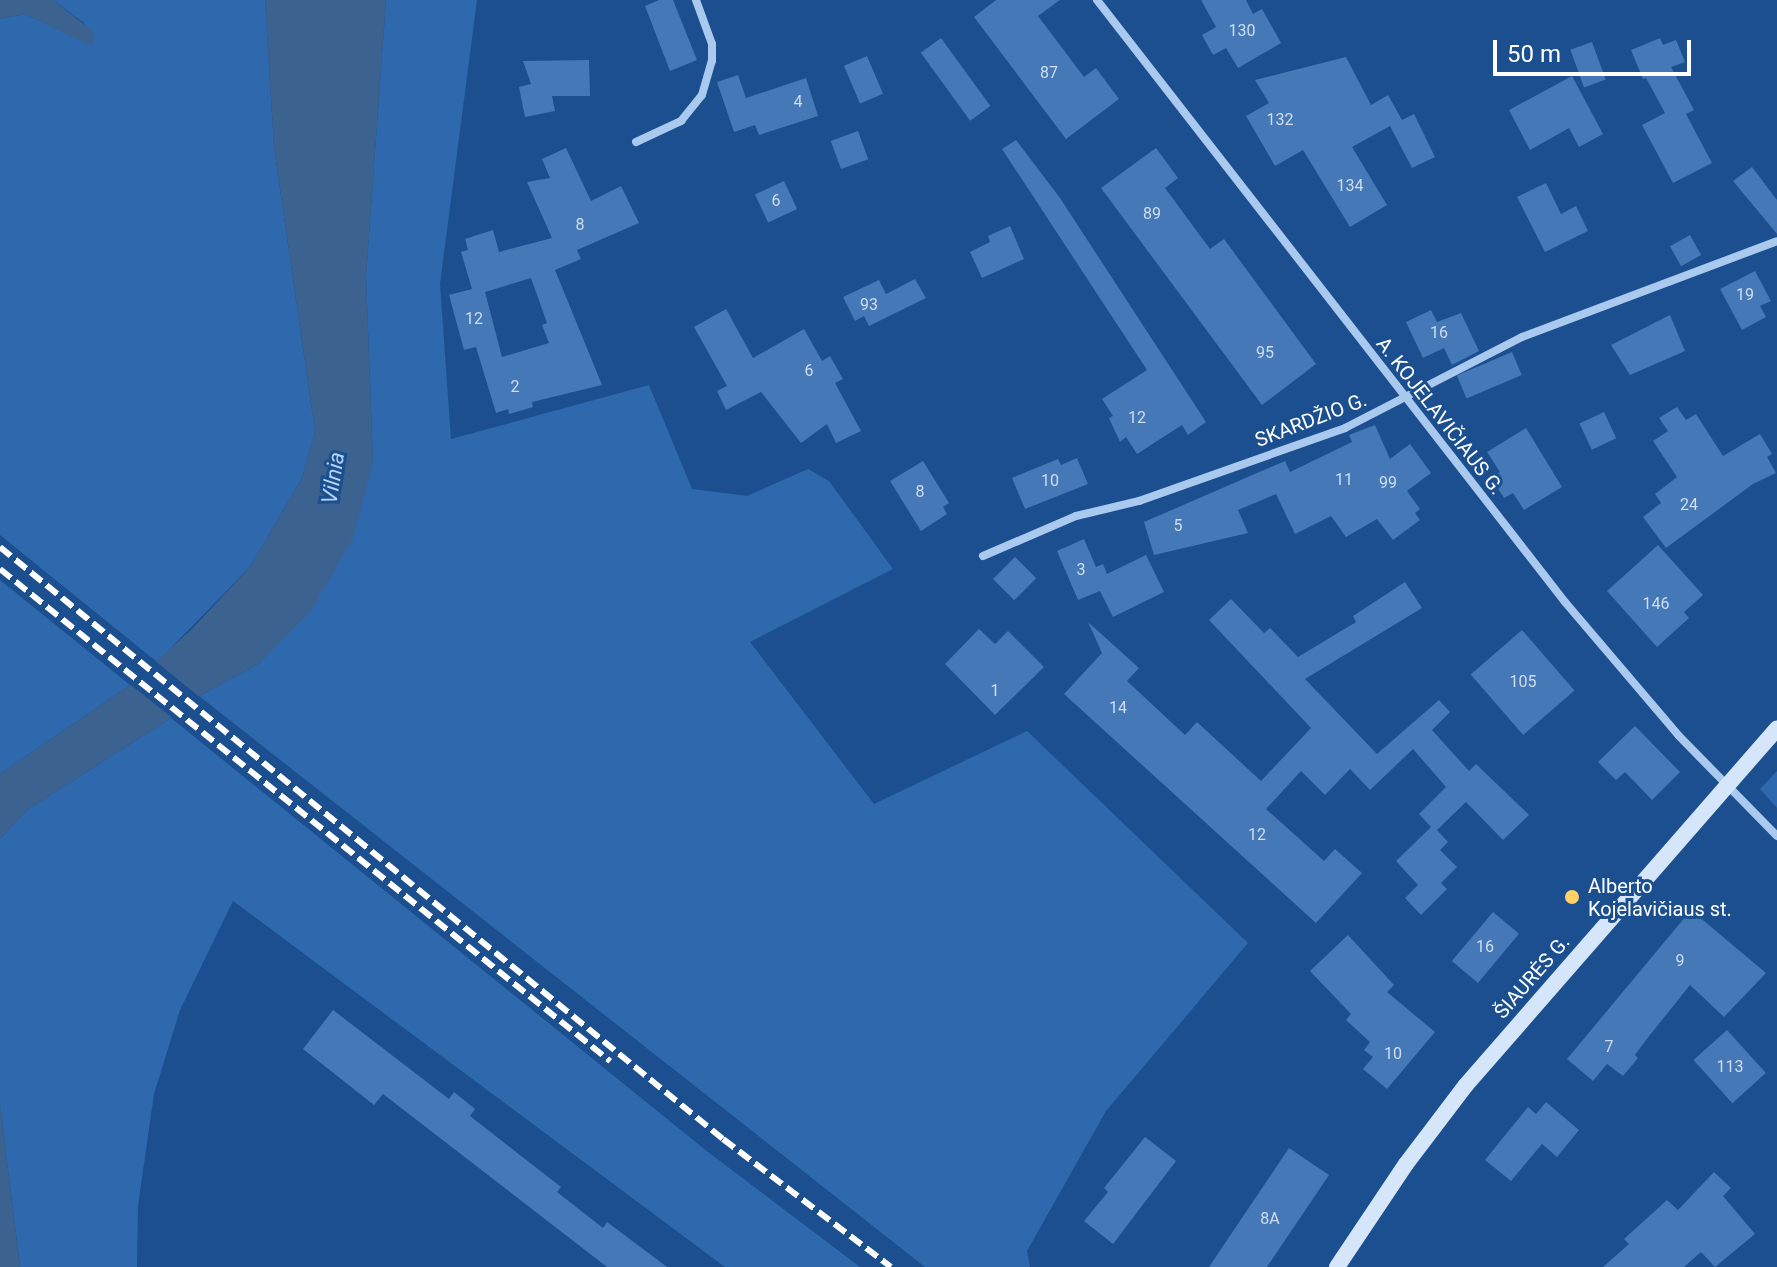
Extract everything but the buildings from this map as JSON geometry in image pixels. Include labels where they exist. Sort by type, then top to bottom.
[{"type":"main road","name":"ŠIAURĖS G.","points":[[1337,1267],[1406,1164],[1466,1085],[1777,729]]},
{"type":"street","points":[[636,142],[681,121],[702,95],[712,61],[712,44],[696,0]]},
{"type":"street","name":"A. KOJELAVIČIAUS G.","points":[[1097,0],[1615,663],[1777,836]]},
{"type":"street","name":"SKARDŽIO G.","points":[[983,556],[1076,516],[1139,501],[1345,428],[1522,337],[1777,241]]},
{"type":"shaded area","points":[[53,0],[265,0],[274,147],[315,431],[302,478],[250,567],[157,662],[0,535],[0,19],[25,14],[94,46],[84,23]]},
{"type":"shaded area","points":[[386,0],[477,0],[440,284],[451,439],[649,385],[692,489],[747,496],[808,469],[829,481],[893,569],[750,642],[874,804],[1027,731],[1248,943],[1106,1111],[1027,1251],[1030,1267],[925,1267],[199,696],[260,663],[373,462],[366,276]]},
{"type":"shaded area","points":[[0,580],[130,685],[0,774]]},
{"type":"shaded area","points":[[171,718],[708,1152],[860,1267],[725,1267],[233,901],[180,1010],[154,1094],[138,1206],[137,1267],[20,1267],[0,1104],[0,839],[27,810]]},
{"type":"shaded area","points":[[1777,771],[1777,808],[1760,789]]},
{"type":"water","points":[[0,0],[53,0],[94,32],[94,47],[25,14],[0,19]]},
{"type":"water","name":"Vilnia","points":[[265,0],[386,0],[366,276],[373,462],[353,538],[312,609],[260,663],[199,696],[171,718],[27,810],[0,839],[0,774],[130,685],[193,628],[250,567],[302,478],[315,431],[274,147]]},
{"type":"water","points":[[0,1104],[20,1267],[0,1267]]},
{"type":"pier","points":[[154,660],[202,699],[175,720],[127,682]]},
{"type":"railway","points":[[0,547],[723,1139],[891,1267]]},
{"type":"railway","points":[[0,569],[610,1061]]},
{"type":"place","name":"Alberto Kojelavičiaus st.","points":[[1572,897]]}]
